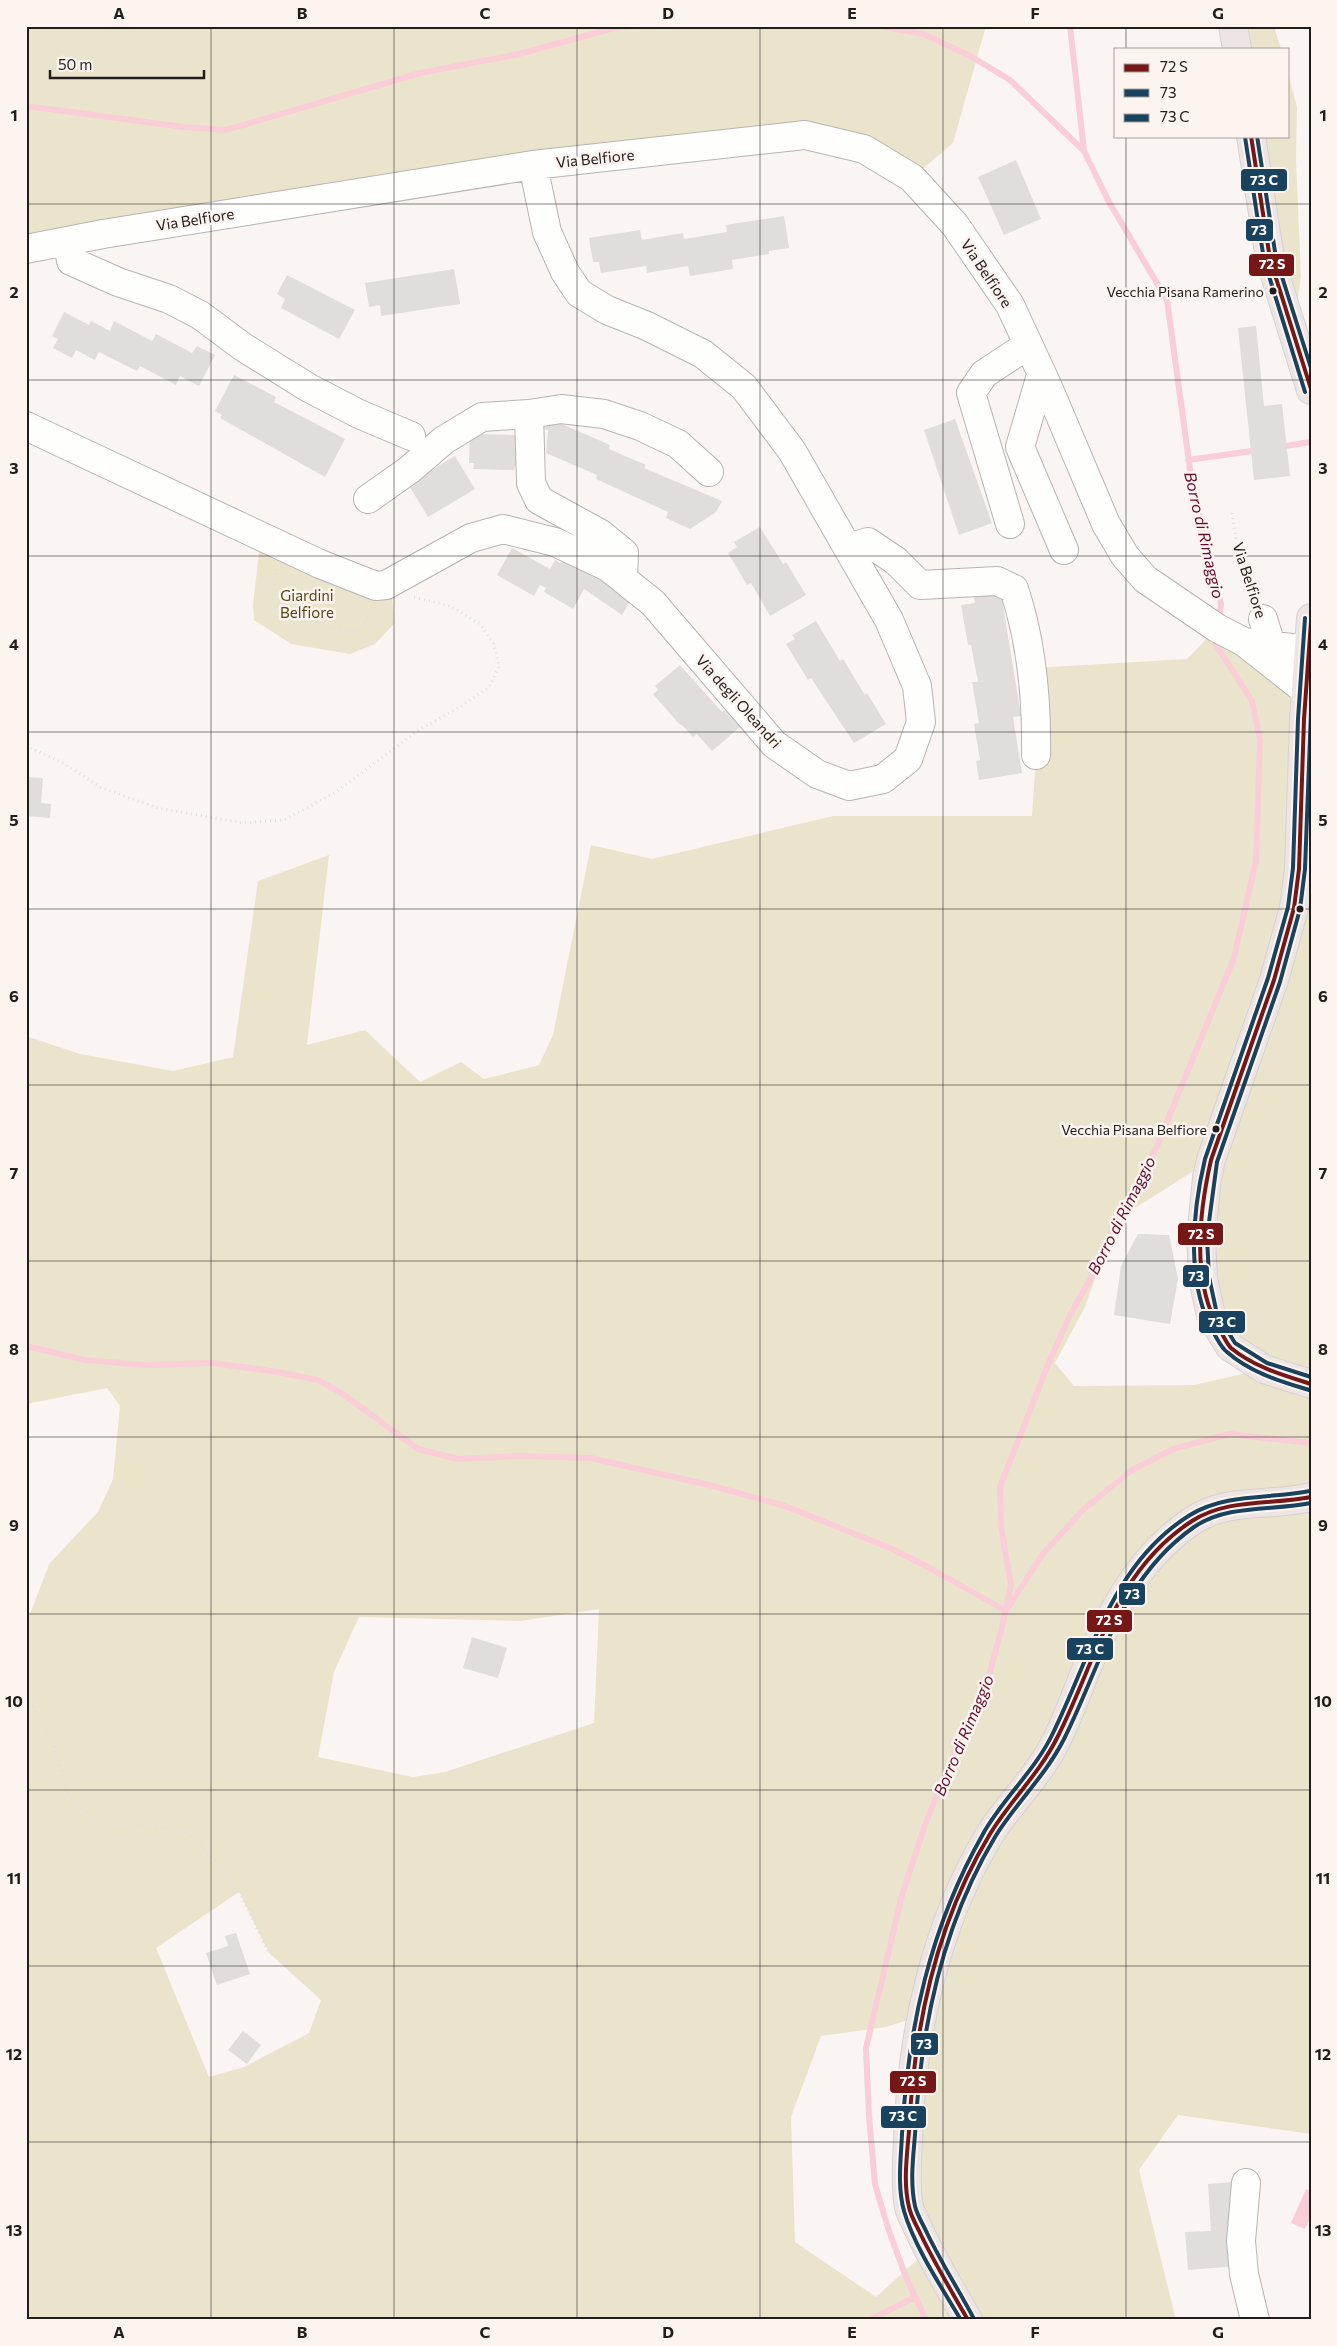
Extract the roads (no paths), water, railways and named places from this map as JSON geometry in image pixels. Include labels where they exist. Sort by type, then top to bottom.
[{"type":"main road","points":[[1233,26],[1237,48]]},
{"type":"main road","points":[[1251,138],[1270,259],[1311,390]]},
{"type":"main road","points":[[1311,618],[1306,691],[1300,869],[1294,908],[1274,980],[1211,1160],[1207,1178],[1201,1237],[1203,1278],[1210,1316],[1230,1347],[1264,1369],[1311,1384]]},
{"type":"main road","points":[[968,2320],[928,2250],[909,2207],[907,2162],[909,2115],[921,2016],[946,1928],[963,1884],[992,1832],[1030,1782],[1053,1747],[1095,1649],[1112,1615],[1136,1575],[1165,1541],[1195,1519],[1227,1506],[1298,1500],[1311,1497]]},
{"type":"street","name":"Via Belfiore","points":[[26,249],[534,165],[805,135],[864,149],[912,178],[955,225],[1010,305],[1106,524],[1125,556],[1145,579],[1217,628],[1275,657],[1308,650]]},
{"type":"street","name":"Via degli Oleandri","points":[[26,426],[357,580],[376,586],[386,585],[471,538],[503,529],[555,542],[608,567],[653,603],[774,744],[817,774],[849,786],[883,779],[908,759],[920,722],[917,686],[889,620],[792,452],[744,387],[703,354],[647,326],[607,310],[579,293],[564,272],[547,232],[534,165]]},
{"type":"street","points":[[68,241],[71,260],[118,282],[169,299],[200,315],[243,346],[309,388],[359,414],[411,436]]},
{"type":"street","points":[[1010,524],[970,392],[984,374],[1028,345]]},
{"type":"street","points":[[1041,375],[1020,447],[1064,550]]},
{"type":"street","points":[[368,499],[408,470],[444,440],[482,417],[529,414],[562,409],[604,414],[640,426],[678,444],[709,472]]},
{"type":"street","points":[[529,414],[531,483],[539,500],[601,534],[624,553],[623,579]]},
{"type":"street","points":[[848,548],[868,542],[896,561],[920,585],[997,581],[1014,589],[1023,616],[1034,668],[1036,755]]},
{"type":"street","name":"Via Belfiore","points":[[1263,618],[1275,657]]},
{"type":"street","points":[[1275,657],[1306,691]]},
{"type":"street","points":[[1246,2183],[1242,2241],[1244,2274],[1255,2320]]},
{"type":"waterway","points":[[26,106],[184,127],[226,130],[420,73],[519,54],[614,28],[636,26]]},
{"type":"waterway","points":[[879,26],[924,34],[972,57],[1010,80],[1084,151]]},
{"type":"waterway","name":"Borro di Rimaggio","points":[[1070,26],[1084,151],[1109,202],[1167,300],[1192,484],[1221,604],[1219,622]]},
{"type":"waterway","points":[[1279,447],[1311,442]]},
{"type":"waterway","points":[[1188,460],[1259,450]]},
{"type":"waterway","name":"Borro di Rimaggio","points":[[926,2320],[906,2277],[888,2228],[875,2184],[866,2048],[902,1895],[925,1825],[953,1755],[985,1690],[1001,1631],[1011,1585],[1001,1526],[1000,1487],[1047,1367],[1070,1315],[1097,1267],[1114,1225],[1135,1190],[1157,1146],[1234,958],[1256,861],[1260,739],[1252,701],[1216,645],[1217,634]]},
{"type":"waterway","points":[[26,1346],[85,1360],[144,1365],[212,1363],[272,1371],[318,1380],[343,1394],[418,1449],[458,1459],[520,1456],[591,1458],[713,1486],[785,1506],[890,1548],[1006,1611]]},
{"type":"waterway","points":[[1008,1608],[1042,1555],[1083,1510],[1132,1470],[1173,1449],[1229,1434],[1311,1443]]},
{"type":"waterway","points":[[870,2320],[915,2297]]},
{"type":"place","name":"Vecchia Pisana Ramerino","points":[[1273,291]]},
{"type":"place","name":"Vecchia Pisana Belfiore","points":[[1216,1129]]},
{"type":"park label","name":"Giardini Belfiore","points":[[307,604]]}]
